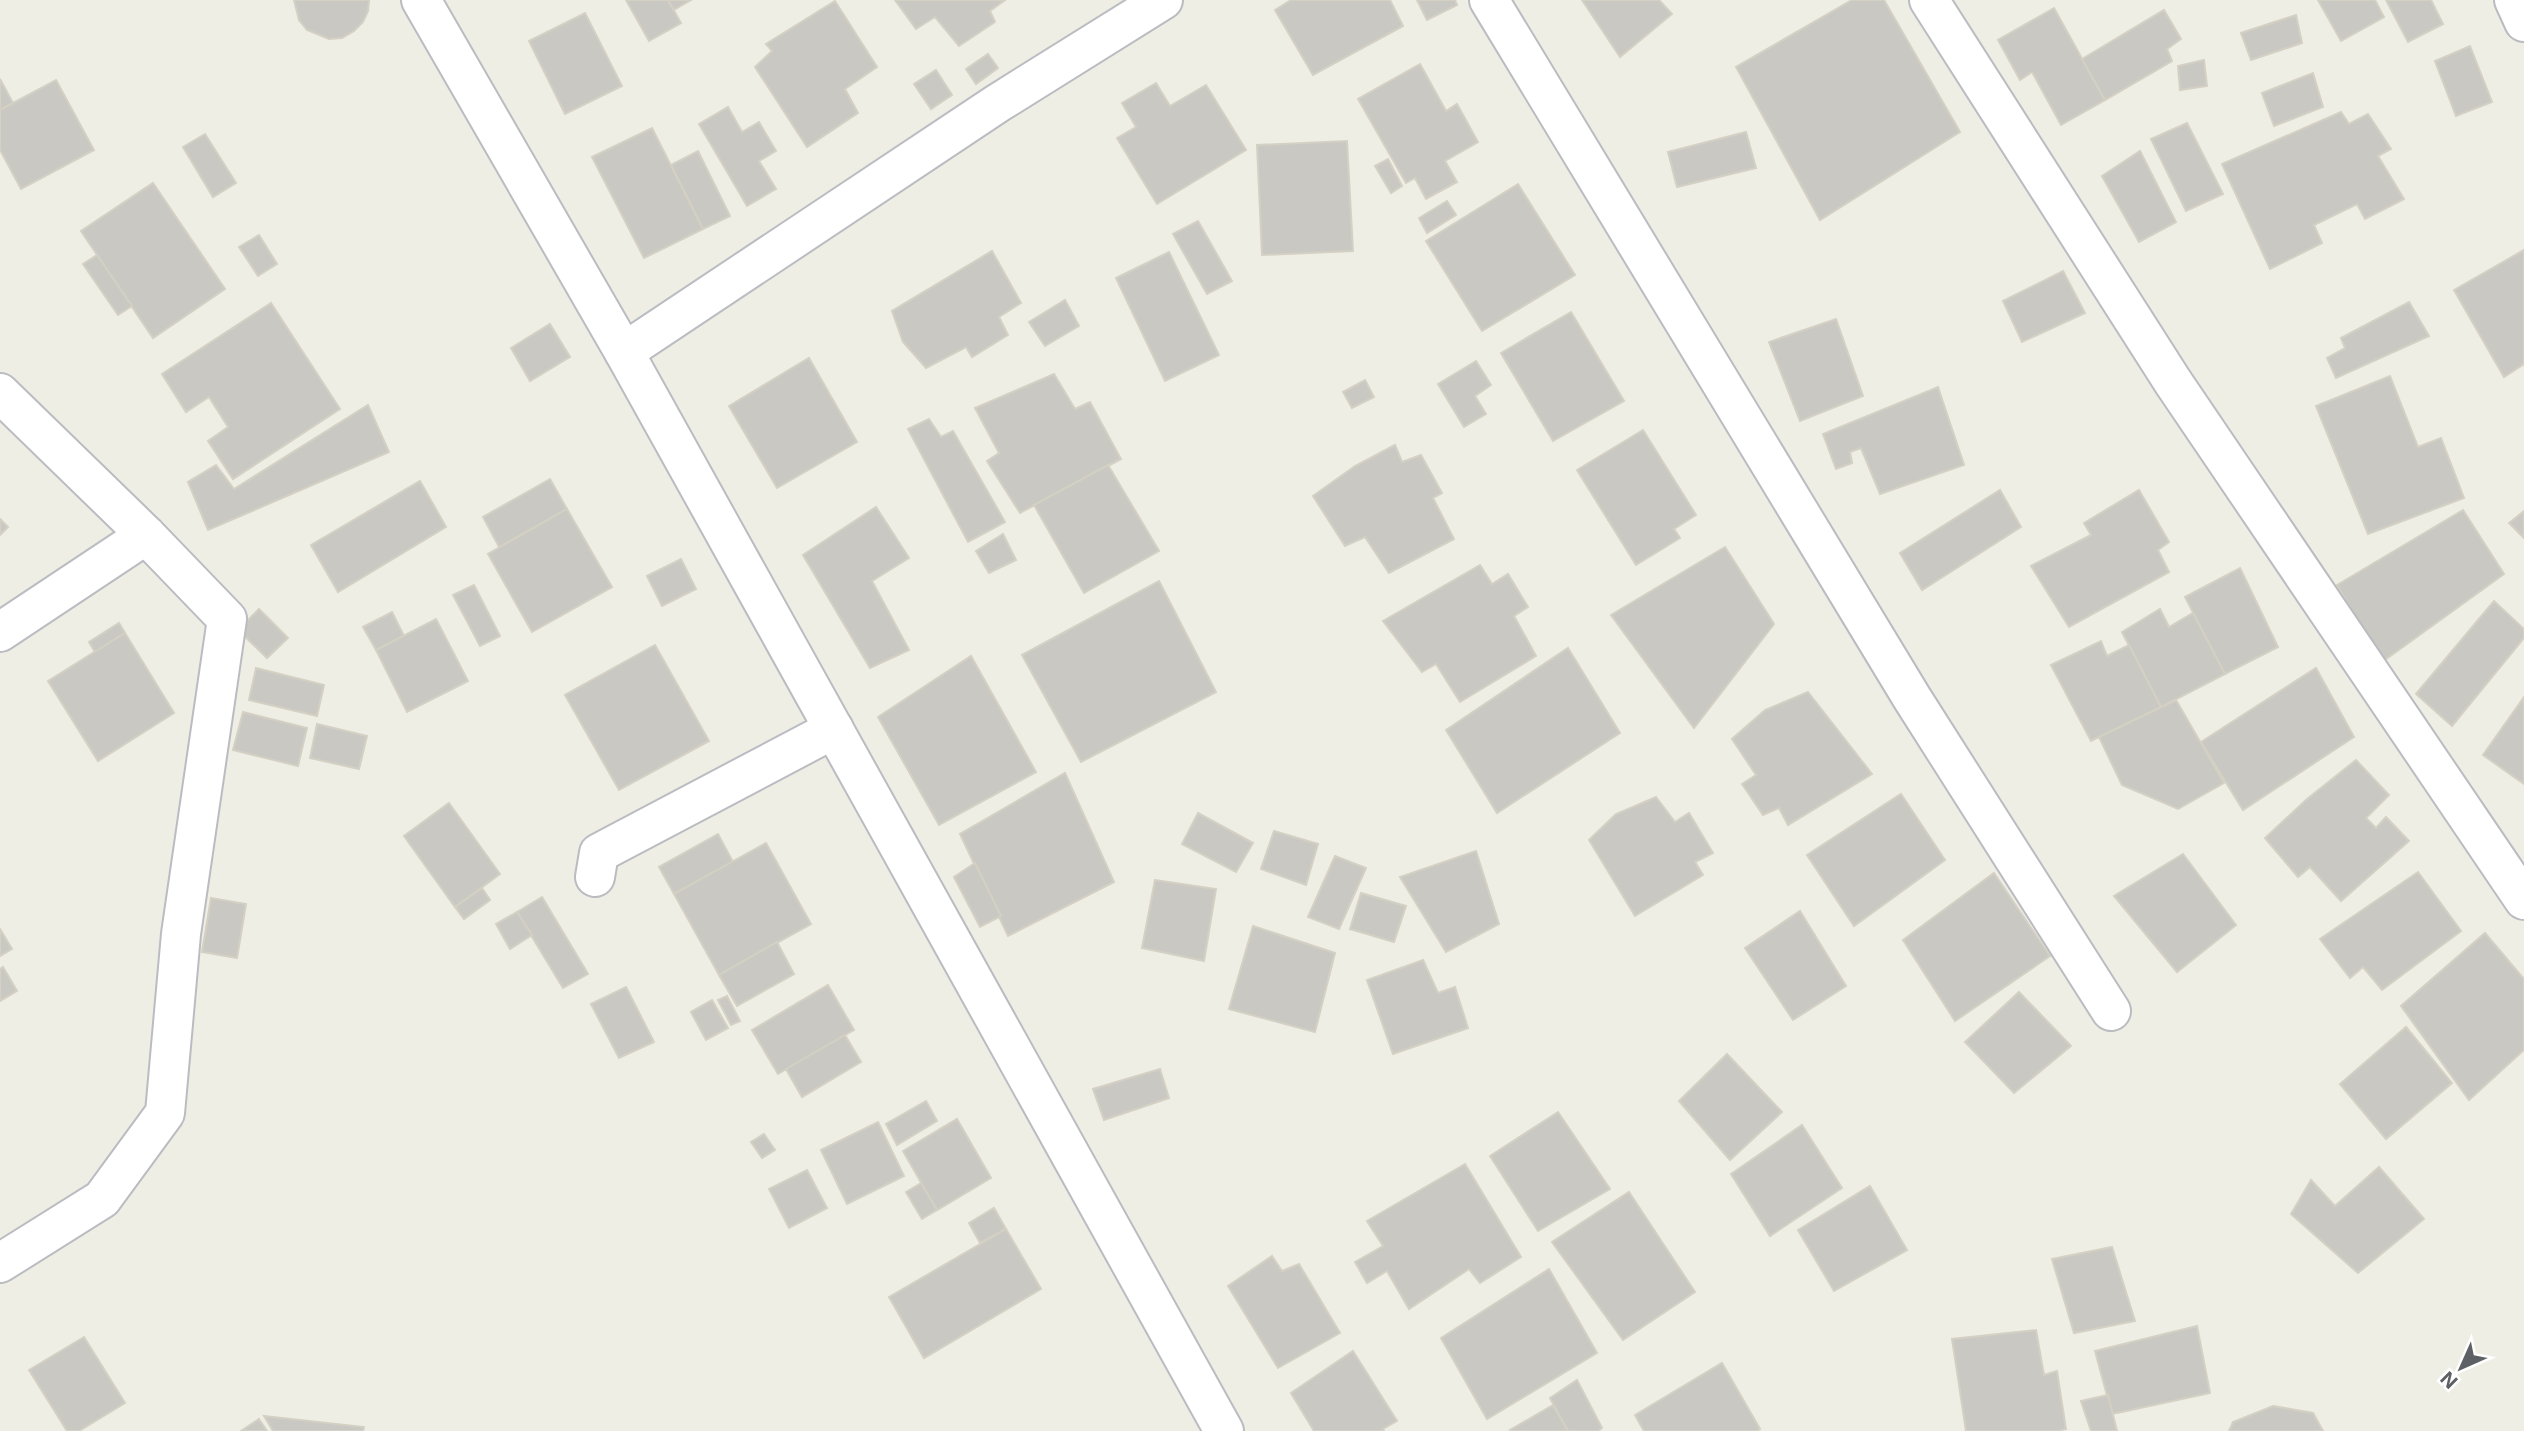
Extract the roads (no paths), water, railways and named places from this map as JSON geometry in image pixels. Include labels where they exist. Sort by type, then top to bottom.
[{"type":"street","points":[[421,0],[624,352],[1224,1431]]},
{"type":"street","points":[[624,352],[998,103],[1163,0]]},
{"type":"street","points":[[1489,0],[1912,698],[2112,1011]]},
{"type":"street","points":[[1929,0],[2173,382],[2524,900]]},
{"type":"street","points":[[0,393],[146,535],[227,619],[181,934],[165,1113],[102,1199],[0,1263]]},
{"type":"street","points":[[0,632],[146,535]]},
{"type":"street","points":[[595,877],[599,853],[834,729]]}]
